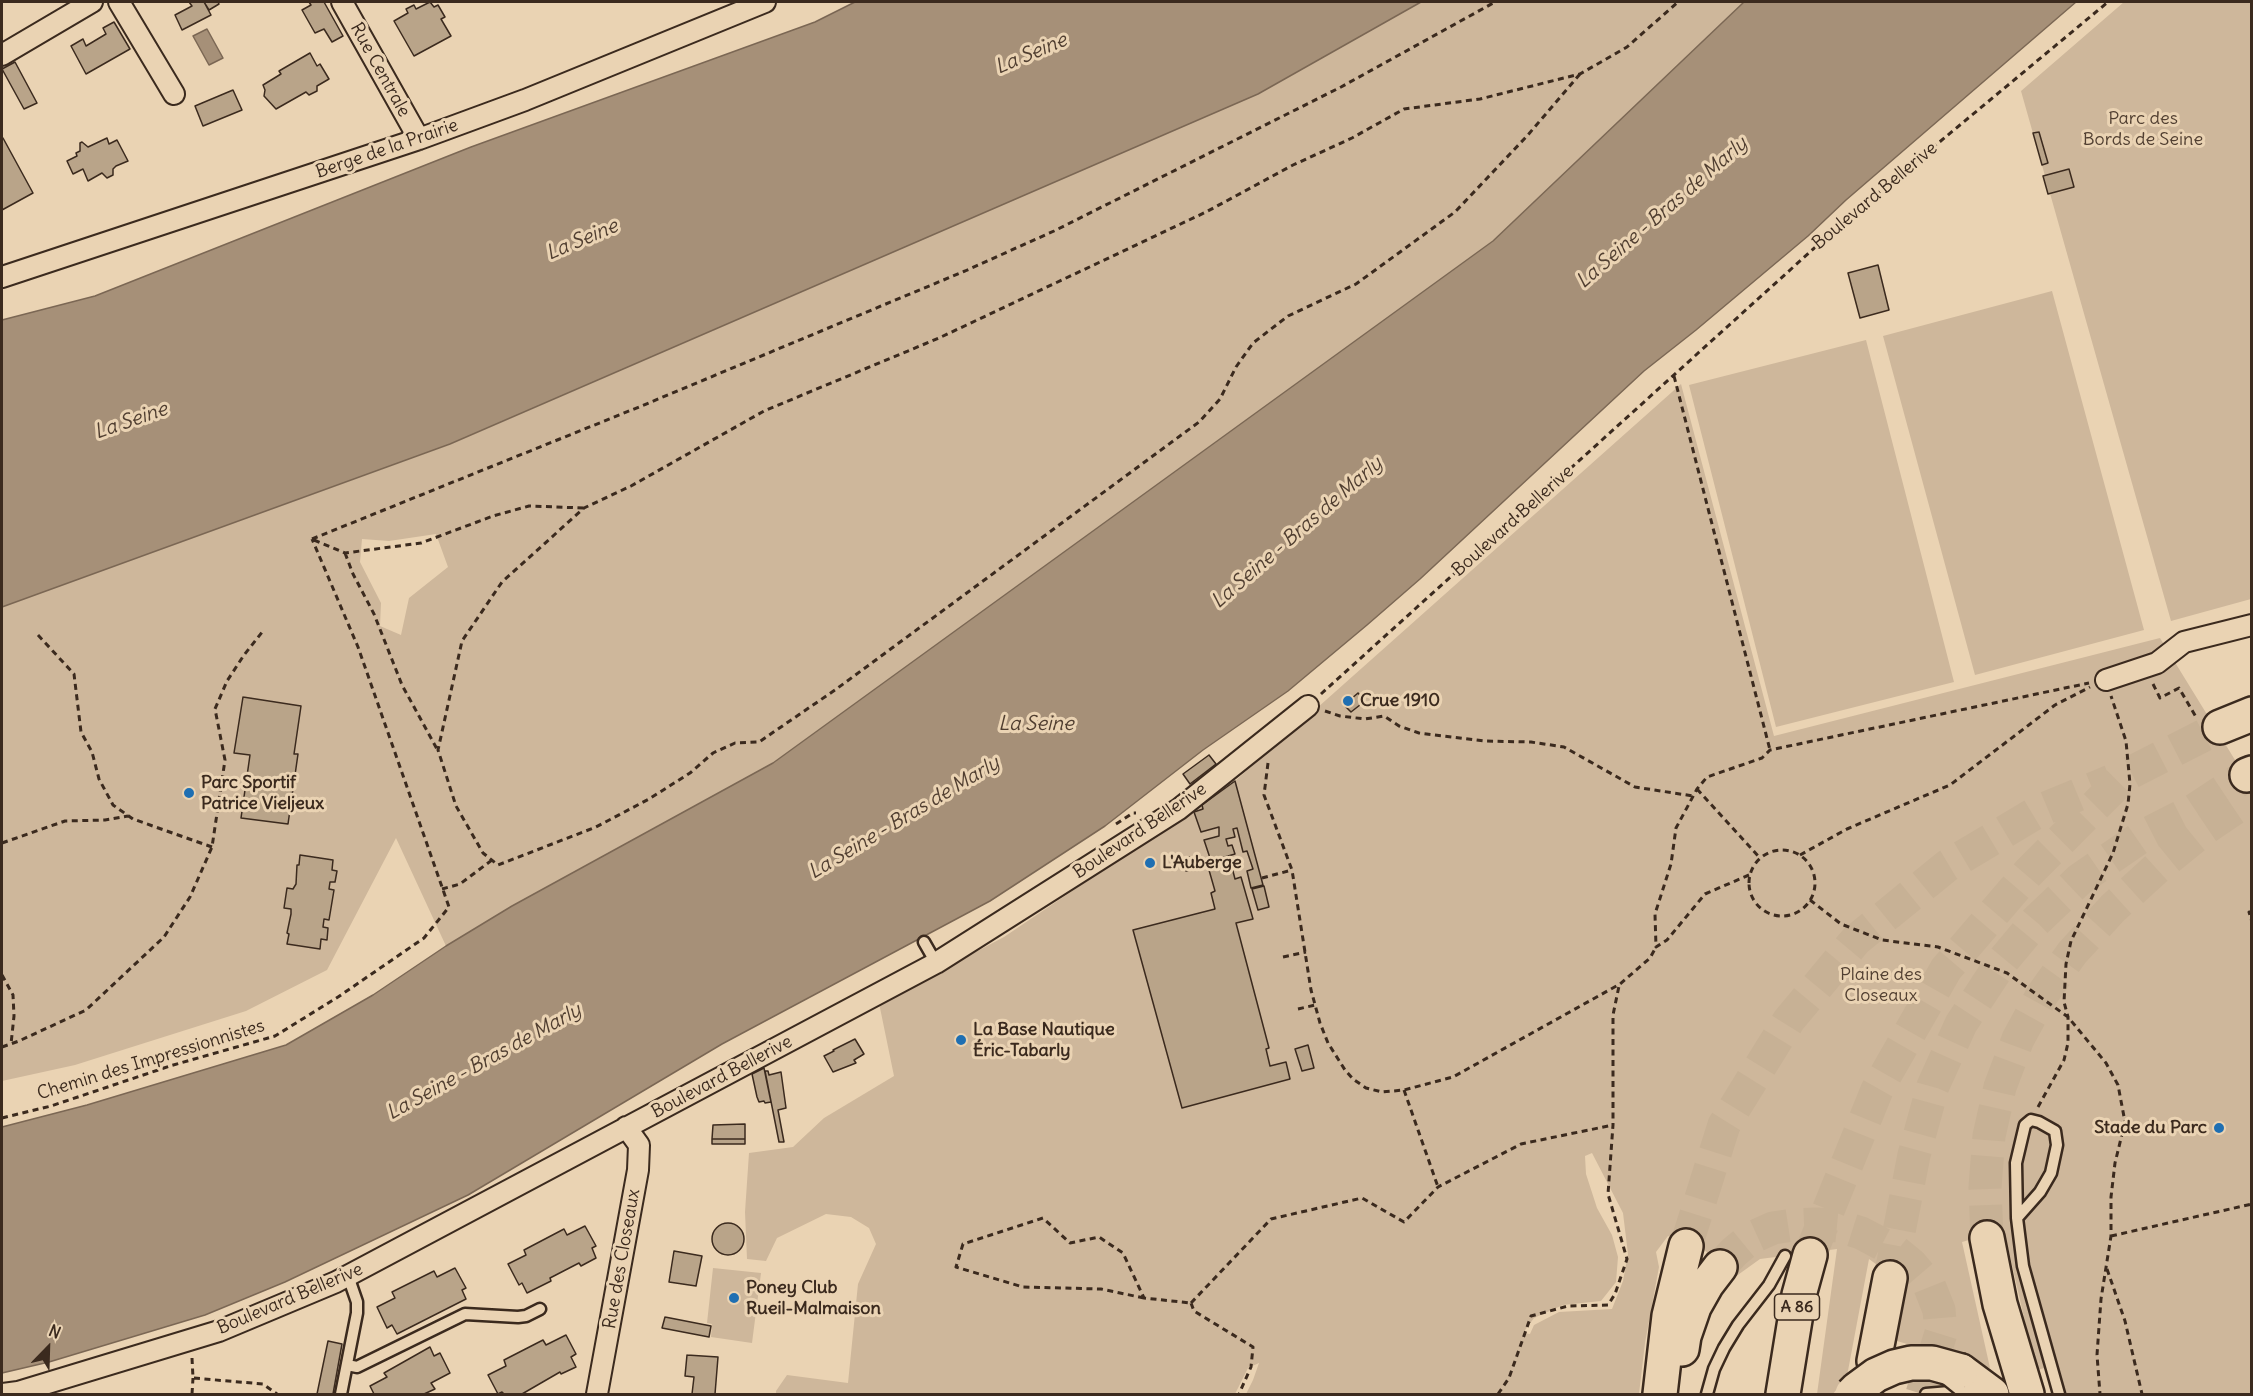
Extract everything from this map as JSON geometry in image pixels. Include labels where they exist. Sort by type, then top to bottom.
[{"type":"highway","points":[[2220,727],[2252,714]]},
{"type":"highway","points":[[1987,1238],[2000,1304],[2027,1395]]},
{"type":"highway","points":[[1660,1395],[1669,1316],[1686,1246]]},
{"type":"highway","name":"A 86","points":[[1783,1395],[1799,1295],[1797,1256]]},
{"type":"highway","points":[[1677,1395],[1684,1336],[1694,1307],[1707,1284],[1720,1268]]},
{"type":"highway","points":[[1890,1278],[1894,1374]]},
{"type":"highway","points":[[2013,1395],[2016,1360]]},
{"type":"highway","points":[[1852,1395],[1876,1375],[1894,1366],[1911,1363],[1932,1364],[1963,1385]]},
{"type":"street","points":[[2,54],[92,2]]},
{"type":"street","points":[[119,2],[174,94]]},
{"type":"street","name":"Rue Centrale","points":[[342,2],[418,139]]},
{"type":"street","name":"Berge de la Prairie","points":[[2,277],[418,139],[525,100],[765,2]]},
{"type":"street","points":[[2106,680],[2157,663],[2184,642],[2252,625]]},
{"type":"street","name":"Boulevard Bellerive","points":[[3,1395],[219,1331],[348,1276],[936,963],[1165,818],[1308,706]]},
{"type":"street","name":"Rue des Closeaux","points":[[597,1395],[638,1170],[639,1145],[626,1127]]},
{"type":"lane","points":[[924,942],[936,963]]},
{"type":"lane","points":[[2017,1218],[2040,1192],[2051,1173],[2056,1145],[2055,1131],[2031,1120],[2025,1125],[2016,1162],[2017,1218],[2023,1266],[2059,1395]]},
{"type":"lane","points":[[1707,1395],[1714,1369],[1738,1325],[1769,1285],[1797,1256]]},
{"type":"lane","points":[[341,1395],[357,1313],[357,1302],[348,1276]]},
{"type":"lane","points":[[347,1365],[357,1367],[465,1314],[518,1317],[540,1309]]},
{"type":"lane","points":[[1869,1395],[1894,1374]]},
{"type":"lane","points":[[1926,1395],[1963,1385]]},
{"type":"path","points":[[312,539],[628,411],[965,271],[1054,231],[1341,87],[1495,2]]},
{"type":"path","points":[[438,750],[462,641],[502,582],[584,508],[631,486],[764,411],[939,338],[1206,212],[1404,109],[1480,99],[1580,74],[1627,47],[1678,2]]},
{"type":"path","name":"Boulevard Bellerive","points":[[1308,706],[1842,223],[2108,2]]},
{"type":"path","points":[[345,554],[374,614],[402,685],[438,750],[456,806],[483,853],[498,866],[596,827],[649,799],[690,773],[713,753],[735,743],[759,742],[835,690],[1199,422],[1220,399],[1236,367],[1253,343],[1262,336],[1288,316],[1356,284],[1455,212],[1527,136],[1580,74]]},
{"type":"path","points":[[1674,376],[1770,750]]},
{"type":"path","points":[[312,539],[345,554],[421,543],[494,516],[529,506],[584,508]]},
{"type":"path","points":[[312,539],[358,647],[442,889],[460,884],[492,860]]},
{"type":"path","points":[[2,1047],[86,1010],[164,937],[190,897],[212,847],[225,760],[215,709],[227,681],[263,631]]},
{"type":"path","points":[[38,635],[74,674],[81,732],[92,752],[99,779],[113,805],[128,816],[212,847]]},
{"type":"path","points":[[1271,734],[1264,795],[1292,870],[1315,1005],[1328,1043],[1353,1080],[1366,1088],[1382,1092],[1404,1090],[1453,1077],[1620,984],[1650,958],[1656,946],[1655,914],[1671,864],[1676,828],[1697,789],[1707,777],[1762,758],[1770,750],[2106,680]]},
{"type":"path","points":[[1800,855],[1847,829],[1950,786],[2055,705],[2106,680]]},
{"type":"path","points":[[2031,1120],[2064,1060],[2068,1043],[2068,1017],[2064,1002],[2066,964],[2071,941],[2113,853],[2128,804],[2130,784],[2126,741],[2106,680]]},
{"type":"path","points":[[1308,706],[1340,716],[1365,719],[1384,716],[1399,726],[1419,733],[1485,741],[1531,742],[1564,747],[1635,787],[1693,796]]},
{"type":"path","points":[[1697,789],[1760,858]]},
{"type":"path","points":[[1115,825],[1133,813],[1165,818]]},
{"type":"path","points":[[2,843],[65,821],[105,820],[128,816]]},
{"type":"path","points":[[1779,849],[1800,855],[1808,862],[1815,881],[1810,900],[1804,908],[1795,914],[1774,916],[1756,905],[1750,896],[1748,886],[1749,875],[1760,858],[1779,849]]},
{"type":"path","points":[[1262,878],[1292,870]]},
{"type":"path","points":[[1656,946],[1667,940],[1706,894],[1749,875]]},
{"type":"path","name":"Chemin des Impressionnistes","points":[[2,1118],[51,1106],[170,1066],[275,1036],[338,997],[424,938],[448,907],[442,889]]},
{"type":"path","points":[[1810,900],[1841,924],[1882,940],[1938,947],[2007,973],[2068,1017],[2101,1055],[2118,1085],[2125,1122],[2110,1197],[2111,1236],[2101,1299],[2097,1355],[2100,1395]]},
{"type":"path","points":[[2252,912],[2249,912],[2252,922]]},
{"type":"path","points":[[1283,957],[1306,952]]},
{"type":"path","points":[[2,975],[13,995],[14,1016],[11,1044]]},
{"type":"path","points":[[1498,1395],[1509,1378],[1531,1316],[1568,1306],[1608,1305],[1615,1294],[1627,1259],[1608,1194],[1613,1125],[1613,1015],[1620,984]]},
{"type":"path","points":[[1298,1009],[1315,1005]]},
{"type":"path","points":[[1404,1090],[1438,1187]]},
{"type":"path","points":[[1191,1303],[1271,1219],[1362,1198],[1404,1222],[1438,1187],[1521,1143],[1613,1125]]},
{"type":"path","points":[[2111,1236],[2252,1204]]},
{"type":"path","points":[[1144,1298],[1123,1253],[1099,1237],[1070,1243],[1043,1218],[963,1244],[956,1267],[1023,1287],[1101,1289],[1144,1298],[1191,1303]]},
{"type":"path","points":[[2106,1267],[2125,1321],[2142,1395]]},
{"type":"path","points":[[1191,1303],[1194,1311],[1252,1347],[1251,1367],[1239,1395]]},
{"type":"path","points":[[187,1340],[193,1362],[192,1395]]},
{"type":"path","points":[[193,1378],[263,1384],[278,1395]]},
{"type":"green space","points":[[1421,2],[1744,2],[1493,241],[773,763],[512,906],[446,946],[396,838],[327,970],[246,1011],[75,1065],[2,1081],[2,607],[451,444],[1258,94]],"holes":[[[436,534],[448,567],[409,598],[401,635],[380,626],[381,603],[360,562],[362,539],[389,541]]]},
{"type":"green space","name":"Parc des Bords de Seine","points":[[2124,2],[2251,2],[2251,599],[2171,621],[2021,91]]},
{"type":"green space","points":[[2052,291],[2144,630],[1975,675],[1883,336]]},
{"type":"green space","points":[[1866,340],[1954,682],[1776,727],[1689,385]]},
{"type":"green space","name":"Plaine des Closeaux","points":[[1681,384],[1774,736],[2160,638],[2251,786],[2251,1394],[2066,1394],[2058,1365],[2036,1370],[2004,1230],[1962,1242],[1990,1368],[1890,1339],[1900,1282],[1869,1259],[1847,1376],[1833,1394],[1817,1394],[1837,1249],[1760,1259],[1735,1277],[1701,1247],[1668,1236],[1656,1252],[1659,1267],[1645,1343],[1639,1394],[1246,1394],[1259,1363],[1248,1368],[1235,1394],[776,1394],[787,1375],[848,1383],[858,1284],[876,1244],[869,1228],[851,1217],[826,1214],[777,1238],[766,1261],[747,1259],[745,1212],[749,1153],[793,1147],[824,1118],[894,1076],[879,1003],[1004,937],[1235,781]],"holes":[[[1592,1153],[1623,1213],[1628,1254],[1623,1281],[1612,1309],[1559,1312],[1534,1325],[1530,1334],[1523,1333],[1534,1318],[1563,1305],[1601,1301],[1616,1282],[1618,1257],[1612,1235],[1597,1208],[1586,1174],[1585,1156]]]},
{"type":"green space","name":"Poney Club Rueil-Malmaison","points":[[713,1268],[761,1273],[752,1343],[711,1337],[712,1324],[707,1323]]},
{"type":"water","name":"La Seine","points":[[855,2],[1421,2],[1258,94],[450,444],[2,607],[2,320],[95,296],[471,147],[815,22]]},
{"type":"water","name":"La Seine","points":[[1744,2],[2076,2],[1846,200],[1808,236],[1644,371],[1420,579],[1367,625],[1288,691],[1203,750],[1105,826],[990,901],[722,1044],[468,1195],[285,1282],[205,1315],[49,1362],[2,1373],[2,1127],[87,1105],[286,1045],[373,995],[446,946],[512,906],[773,763],[1493,241]]},
{"type":"water","points":[[207,29],[223,58],[209,65],[193,36]]},
{"type":"building","points":[[189,2],[204,2],[211,15],[182,30],[175,15],[192,6]]},
{"type":"building","points":[[204,2],[218,2],[219,4],[209,10]]},
{"type":"building","points":[[309,2],[324,2],[343,36],[332,42],[324,29],[315,33],[302,10],[311,5]]},
{"type":"building","points":[[430,2],[434,7],[438,5],[445,17],[441,19],[451,36],[414,56],[394,21],[408,13],[406,9],[414,5],[416,9]]},
{"type":"building","points":[[114,22],[130,49],[86,74],[71,46],[83,39],[86,46],[106,34],[103,28]]},
{"type":"building","points":[[310,53],[317,66],[320,64],[329,79],[317,86],[317,91],[309,95],[306,92],[276,109],[264,96],[263,85],[281,74],[279,71]]},
{"type":"building","points":[[15,62],[37,103],[24,109],[2,69]]},
{"type":"building","points":[[233,90],[242,110],[203,126],[195,106]]},
{"type":"building","points":[[2039,132],[2048,163],[2042,165],[2033,133]]},
{"type":"building","points":[[107,138],[109,144],[117,140],[128,161],[116,166],[113,169],[113,175],[107,178],[102,173],[88,181],[83,169],[73,174],[67,161],[77,156],[80,143],[88,147]]},
{"type":"building","points":[[2,139],[33,193],[2,210]]},
{"type":"building","points":[[2069,169],[2074,187],[2048,194],[2043,176]]},
{"type":"building","points":[[1878,265],[1889,310],[1860,318],[1848,273]]},
{"type":"building","points":[[1358,693],[1365,701],[1351,712],[1344,705]]},
{"type":"building","points":[[243,697],[301,706],[294,754],[298,754],[288,824],[241,818],[250,755],[234,753]]},
{"type":"building","points":[[1209,755],[1216,764],[1190,784],[1183,774]]},
{"type":"building","points":[[1235,781],[1263,885],[1251,888],[1247,871],[1253,869],[1247,851],[1243,852],[1237,828],[1233,829],[1235,837],[1226,839],[1228,846],[1232,845],[1235,854],[1211,861],[1204,840],[1219,836],[1219,827],[1201,832],[1194,812],[1203,809],[1202,805]]},
{"type":"building","points":[[300,855],[333,860],[332,870],[337,871],[335,882],[330,882],[329,889],[334,890],[329,920],[324,919],[323,927],[328,928],[327,940],[321,939],[320,949],[287,944],[291,909],[284,908],[287,888],[293,889],[296,884]]},
{"type":"building","points":[[1229,856],[1235,879],[1241,877],[1253,919],[1236,923],[1269,1048],[1266,1049],[1270,1066],[1286,1062],[1290,1079],[1182,1108],[1133,930],[1215,909],[1211,893],[1215,891],[1207,863]]},
{"type":"building","points":[[1190,857],[1193,869],[1186,871],[1183,859]]},
{"type":"building","points":[[1264,886],[1269,907],[1258,910],[1252,889]]},
{"type":"building","points":[[855,1039],[864,1054],[854,1060],[856,1063],[833,1072],[824,1056]]},
{"type":"building","points":[[1308,1045],[1314,1068],[1302,1071],[1295,1049]]},
{"type":"building","points":[[764,1068],[771,1102],[765,1103],[764,1101],[759,1102],[752,1074]]},
{"type":"building","points":[[765,1071],[768,1071],[769,1075],[781,1072],[786,1108],[778,1110],[784,1142],[779,1142]]},
{"type":"building","points":[[745,1124],[745,1139],[712,1139],[713,1125]]},
{"type":"building","points":[[712,1139],[745,1139],[745,1144],[712,1144]]},
{"type":"building","points":[[728,1223],[739,1228],[744,1239],[739,1250],[728,1255],[717,1250],[712,1239],[717,1228]]},
{"type":"building","points":[[585,1226],[596,1246],[592,1248],[596,1258],[581,1266],[579,1263],[527,1293],[522,1283],[519,1285],[508,1264],[526,1255],[524,1250],[564,1229],[567,1235]]},
{"type":"building","points":[[674,1251],[702,1256],[696,1286],[669,1282]]},
{"type":"building","points":[[455,1268],[466,1288],[462,1290],[466,1299],[397,1334],[392,1325],[387,1328],[377,1307],[395,1298],[392,1292],[434,1271],[437,1277]]},
{"type":"building","points":[[665,1317],[711,1326],[709,1337],[662,1328]]},
{"type":"building","points":[[566,1335],[576,1354],[571,1357],[576,1367],[561,1374],[560,1372],[522,1394],[502,1392],[498,1394],[488,1375],[506,1366],[504,1360],[543,1340],[546,1345]]},
{"type":"building","points":[[328,1341],[342,1344],[333,1394],[317,1394]]},
{"type":"building","points":[[430,1347],[434,1356],[440,1353],[450,1373],[431,1383],[435,1389],[424,1394],[374,1394],[370,1386],[387,1377],[384,1373]]},
{"type":"building","points":[[687,1355],[718,1357],[715,1394],[692,1394],[694,1377],[685,1376]]},
{"type":"tunnel","points":[[1810,1255],[1877,1090],[1946,969],[2028,873],[2126,775],[2220,727]]},
{"type":"tunnel","points":[[1890,1278],[1914,1155],[1933,1086],[1961,1024],[2001,963],[2036,921],[2080,879],[2141,837],[2194,810],[2247,775]]},
{"type":"tunnel","points":[[1686,1246],[1724,1125],[1789,1020],[1856,940],[1947,866],[2039,811],[2111,781]]},
{"type":"tunnel","points":[[1987,1238],[1985,1187],[1989,1136],[2000,1087],[2018,1039],[2042,995],[2072,953],[2113,908],[2158,867],[2206,828],[2237,807]]},
{"type":"tunnel","points":[[1720,1267],[1751,1238],[1773,1228],[1793,1225],[1839,1226],[1861,1233],[1895,1251],[1911,1264],[1929,1285],[1939,1310],[1941,1333],[1922,1394]]},
{"type":"place","name":"Crue 1910","points":[[1348,701]]},
{"type":"place","name":"Parc Sportif Patrice Vieljeux","points":[[189,793]]},
{"type":"place","name":"L'Auberge","points":[[1150,863]]},
{"type":"place","name":"La Base Nautique Éric-Tabarly","points":[[961,1040]]},
{"type":"place","name":"Stade du Parc","points":[[2219,1128]]},
{"type":"place","name":"Poney Club Rueil-Malmaison","points":[[734,1298]]},
{"type":"water label","name":"La Seine - Bras de Marly","points":[[1662,213]]},
{"type":"water label","name":"La Seine - Bras de Marly","points":[[1297,533]]},
{"type":"water label","name":"La Seine - Bras de Marly","points":[[904,818]]},
{"type":"water label","name":"La Seine - Bras de Marly","points":[[484,1062]]}]
